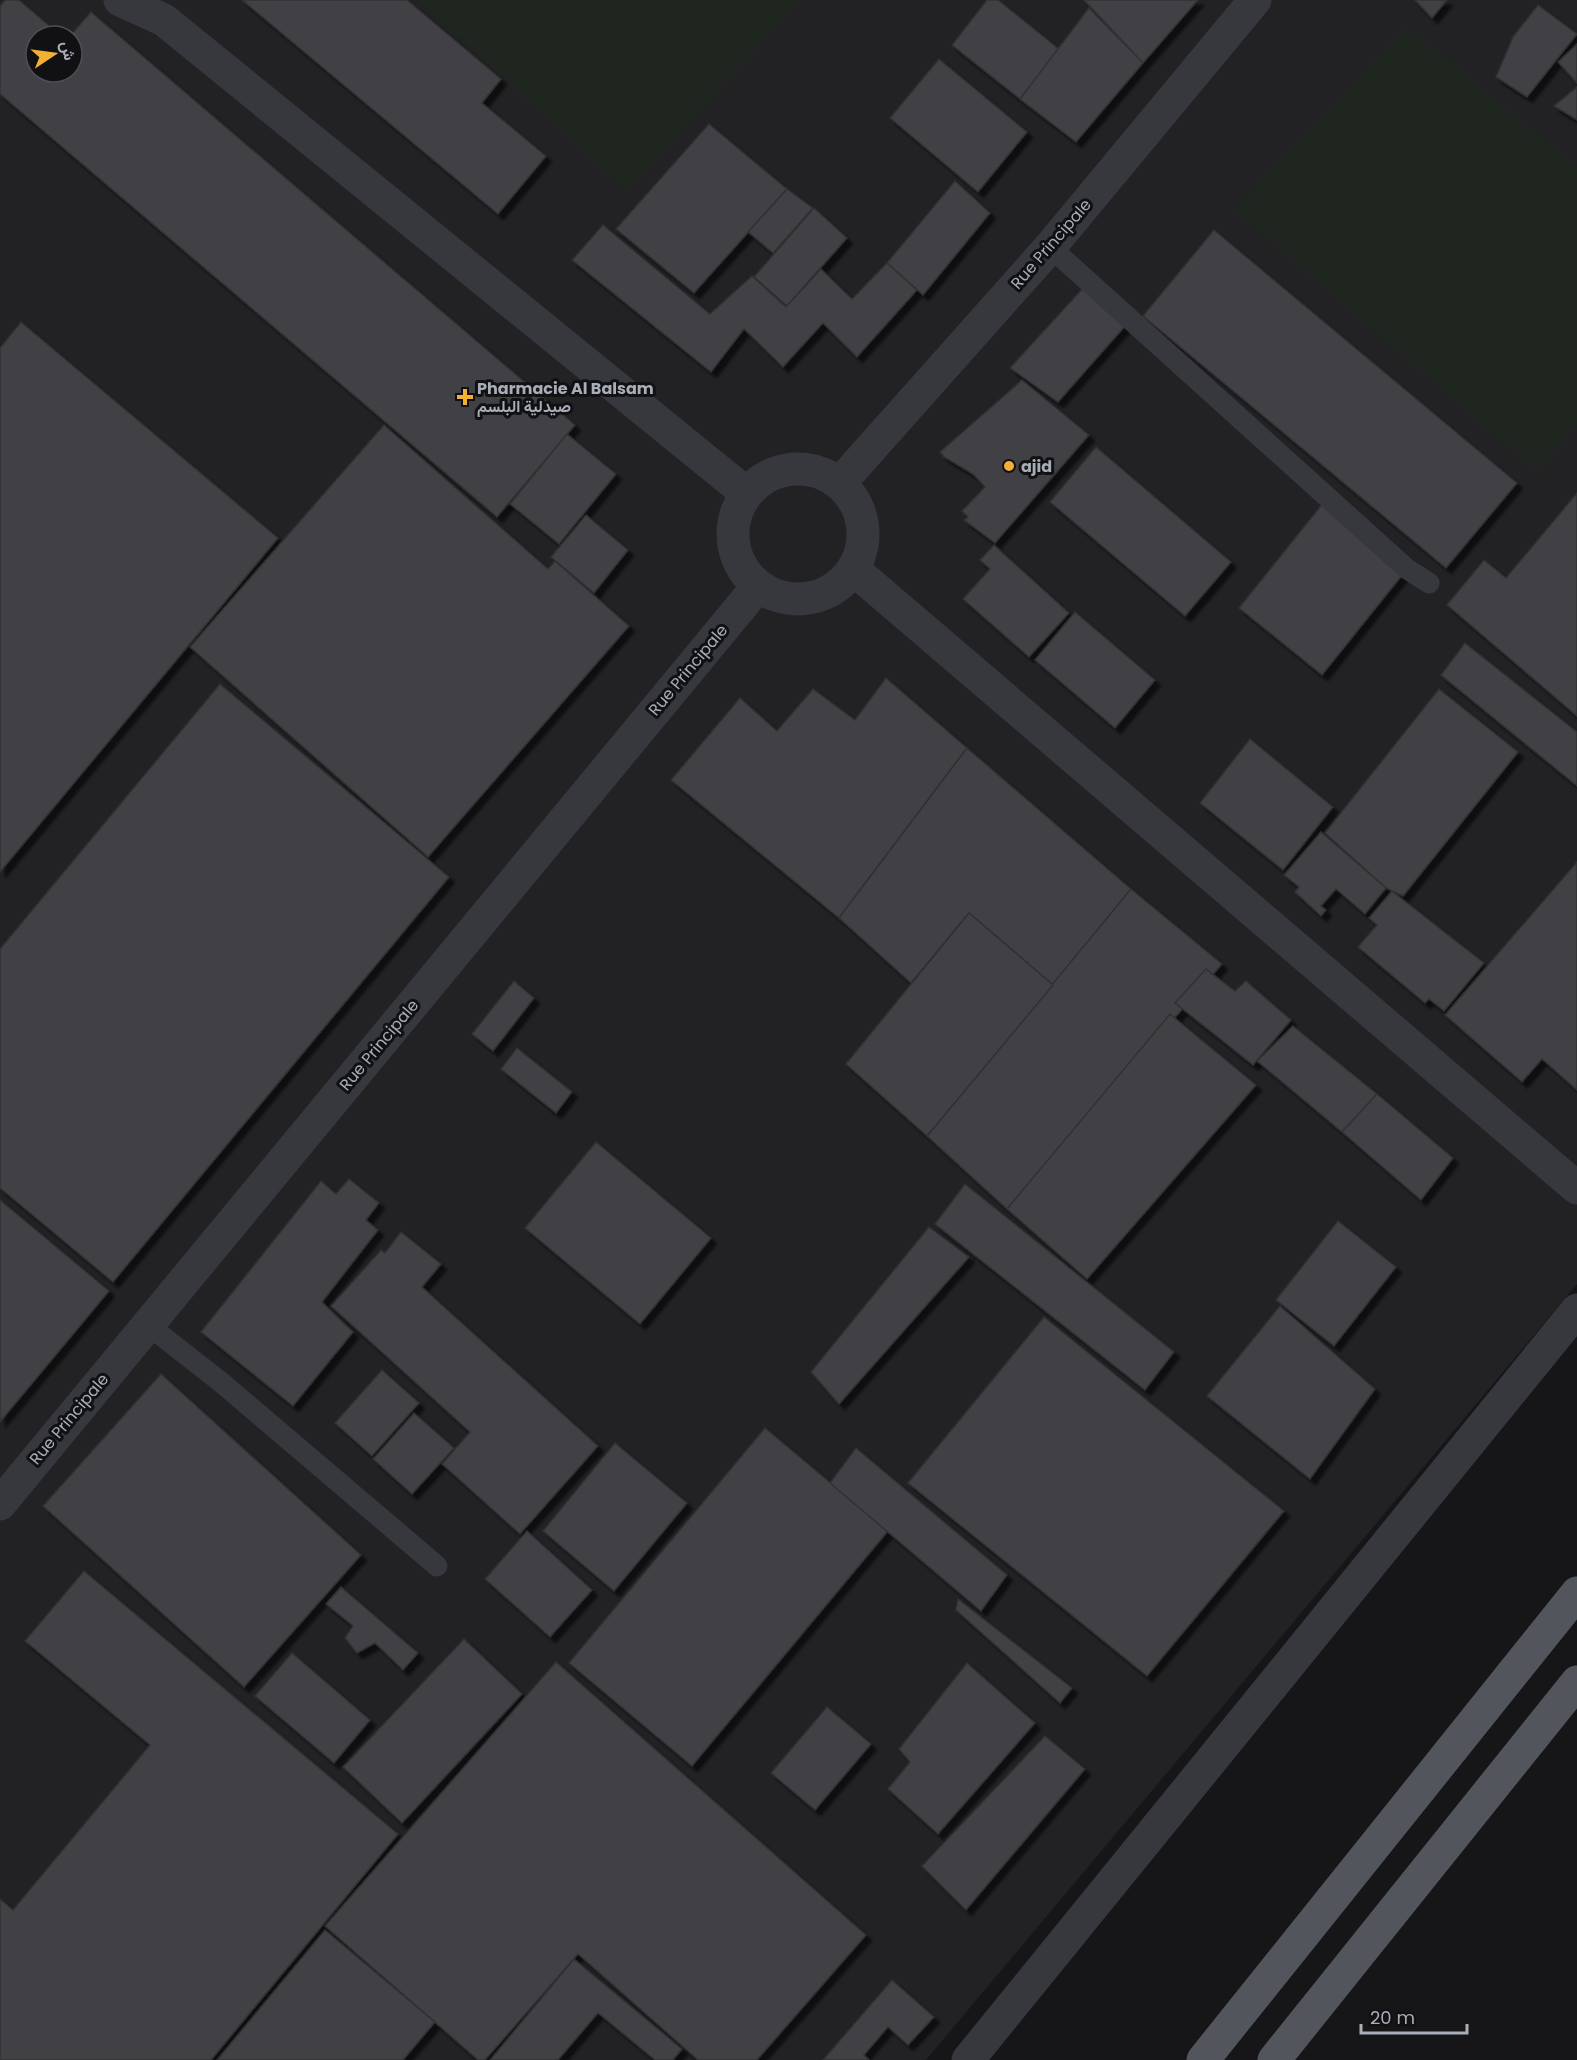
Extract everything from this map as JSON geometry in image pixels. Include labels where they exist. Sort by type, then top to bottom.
[{"type":"main road","points":[[1203,2060],[1577,1593]]},
{"type":"main road","points":[[1274,2060],[1577,1682]]},
{"type":"street","points":[[120,0],[158,10],[746,494]]},
{"type":"street","name":"Rue Principale","points":[[840,483],[1050,247],[1256,0]]},
{"type":"street","points":[[791,468],[808,468],[840,483],[850,494],[863,523],[864,539],[861,554],[854,569],[839,585],[820,596],[799,600],[777,596],[758,585],[747,575],[734,549],[732,535],[734,520],[746,494],[758,481],[774,472],[791,468]]},
{"type":"street","points":[[854,569],[1574,1193]]},
{"type":"street","name":"Rue Principale","points":[[0,1504],[758,585]]},
{"type":"street","points":[[968,2060],[1577,1310]]},
{"type":"lane","points":[[1050,247],[1407,569],[1429,583]]},
{"type":"lane","points":[[148,1325],[222,1383],[437,1566]]},
{"type":"shaded area","points":[[0,0],[1577,0],[1577,1284],[926,2060],[0,2060]]},
{"type":"shaded area","points":[[417,0],[800,0],[628,190]]},
{"type":"shaded area","points":[[1407,27],[1577,168],[1577,423],[1538,472],[1235,210]]},
{"type":"building","points":[[5,0],[19,0],[47,24],[24,24],[24,84],[84,84],[84,24],[80,24],[91,12],[575,425],[497,517],[0,94],[0,6]]},
{"type":"building","points":[[242,0],[407,0],[501,79],[482,103],[546,156],[498,214]]},
{"type":"building","points":[[987,0],[998,0],[1059,49],[1020,99],[952,45]]},
{"type":"building","points":[[1084,0],[1198,0],[1143,63]]},
{"type":"building","points":[[1415,0],[1447,0],[1432,18]]},
{"type":"building","points":[[1538,5],[1577,34],[1527,97],[1496,77],[1513,37]]},
{"type":"building","points":[[1089,8],[1143,63],[1076,142],[1020,99]]},
{"type":"building","points":[[1577,44],[1577,83],[1558,62]]},
{"type":"building","points":[[939,59],[1027,132],[978,192],[890,118]]},
{"type":"building","points":[[1577,87],[1577,120],[1554,106]]},
{"type":"building","points":[[709,124],[787,189],[694,293],[616,229]]},
{"type":"building","points":[[955,181],[990,213],[923,295],[887,263]]},
{"type":"building","points":[[787,189],[813,208],[773,253],[748,232]]},
{"type":"building","points":[[814,208],[847,238],[787,306],[754,277]]},
{"type":"building","points":[[603,225],[710,314],[752,276],[786,307],[821,269],[852,299],[887,263],[917,290],[857,357],[823,323],[783,367],[744,329],[711,372],[572,260]]},
{"type":"building","points":[[1214,230],[1517,483],[1446,568],[1143,316]]},
{"type":"building","points":[[1085,286],[1126,325],[1058,402],[1010,368]]},
{"type":"building","points":[[21,322],[278,538],[0,872],[0,348]]},
{"type":"building","name":"ajid","points":[[1022,380],[1089,435],[995,543],[964,520],[968,517],[962,511],[985,487],[973,474],[944,457],[940,452]]},
{"type":"building","points":[[384,425],[548,569],[555,561],[629,626],[428,857],[190,647]]},
{"type":"building","points":[[567,434],[616,474],[559,544],[510,504]]},
{"type":"building","points":[[1096,447],[1231,562],[1185,616],[1050,502]]},
{"type":"building","points":[[1577,493],[1577,716],[1447,605],[1484,560],[1506,578]]},
{"type":"building","points":[[1324,502],[1407,569],[1322,675],[1239,608]]},
{"type":"building","points":[[586,515],[628,550],[594,593],[551,557]]},
{"type":"building","points":[[994,545],[1069,613],[1029,657],[963,599],[990,569],[980,560]]},
{"type":"building","points":[[1075,612],[1155,680],[1115,728],[1035,660]]},
{"type":"building","points":[[1465,643],[1577,732],[1577,786],[1441,675]]},
{"type":"building","points":[[886,678],[967,748],[839,918],[671,780],[740,698],[777,731],[813,689],[855,720]]},
{"type":"building","points":[[220,684],[449,877],[113,1282],[0,1188],[0,949]]},
{"type":"building","points":[[1439,689],[1518,752],[1403,896],[1386,888],[1325,833]]},
{"type":"building","points":[[1250,739],[1333,807],[1283,870],[1200,803]]},
{"type":"building","points":[[967,748],[1131,889],[1053,985],[969,913],[911,983],[839,918]]},
{"type":"building","points":[[1321,832],[1386,888],[1365,914],[1336,889],[1321,906],[1326,910],[1321,916],[1295,892],[1299,887],[1284,875]]},
{"type":"building","points":[[1577,862],[1577,1090],[1542,1059],[1522,1082],[1445,1015]]},
{"type":"building","points":[[1131,889],[1222,964],[1007,1209],[927,1136]]},
{"type":"building","points":[[1392,891],[1484,963],[1444,1011],[1429,999],[1425,1003],[1358,947],[1377,925],[1369,918]]},
{"type":"building","points":[[969,913],[1053,985],[927,1136],[846,1064]]},
{"type":"building","points":[[1206,969],[1235,991],[1246,981],[1291,1020],[1253,1065],[1175,1003]]},
{"type":"building","points":[[514,981],[534,998],[493,1051],[472,1034]]},
{"type":"building","points":[[1170,1014],[1256,1085],[1087,1279],[1007,1209]]},
{"type":"building","points":[[1293,1026],[1377,1094],[1342,1132],[1257,1061]]},
{"type":"building","points":[[517,1048],[572,1092],[556,1113],[501,1069]]},
{"type":"building","points":[[1377,1094],[1453,1158],[1421,1200],[1342,1132]]},
{"type":"building","points":[[596,1142],[711,1238],[640,1324],[525,1228]]},
{"type":"building","points":[[349,1179],[379,1203],[366,1220],[378,1230],[322,1302],[353,1332],[293,1406],[201,1332],[321,1181],[336,1194]]},
{"type":"building","points":[[965,1184],[1174,1352],[1145,1390],[935,1224]]},
{"type":"building","points":[[0,1200],[109,1291],[0,1422]]},
{"type":"building","points":[[1338,1221],[1396,1267],[1334,1346],[1276,1300]]},
{"type":"building","points":[[929,1227],[969,1257],[839,1404],[811,1372]]},
{"type":"building","points":[[401,1232],[441,1264],[422,1287],[598,1446],[520,1534],[442,1464],[470,1432],[331,1306],[381,1250],[385,1253]]},
{"type":"building","points":[[1280,1306],[1375,1389],[1310,1479],[1207,1396]]},
{"type":"building","points":[[1044,1317],[1284,1511],[1147,1676],[908,1483]]},
{"type":"building","points":[[382,1370],[419,1403],[372,1456],[335,1423]]},
{"type":"building","points":[[161,1374],[361,1555],[244,1687],[43,1506]]},
{"type":"building","points":[[414,1413],[454,1448],[412,1494],[373,1459]]},
{"type":"building","points":[[765,1428],[888,1531],[692,1766],[569,1663]]},
{"type":"building","points":[[615,1443],[687,1503],[614,1591],[543,1531]]},
{"type":"building","points":[[856,1448],[1007,1575],[981,1611],[830,1483]]},
{"type":"building","points":[[527,1531],[592,1590],[550,1637],[485,1579]]},
{"type":"building","points":[[84,1571],[398,1834],[211,2060],[0,2060],[0,1899],[13,1910],[150,1745],[25,1641]]},
{"type":"building","points":[[341,1587],[418,1653],[403,1670],[375,1643],[357,1653],[345,1638],[353,1626],[326,1604]]},
{"type":"building","points":[[958,1599],[1072,1688],[1060,1703],[956,1610]]},
{"type":"building","points":[[464,1639],[522,1694],[402,1823],[343,1767]]},
{"type":"building","points":[[292,1653],[370,1720],[334,1763],[255,1696]]},
{"type":"building","points":[[556,1662],[866,1935],[757,2060],[698,2060],[578,1954],[485,2060],[478,2060],[325,1926]]},
{"type":"building","points":[[967,1663],[1035,1723],[938,1834],[888,1789],[910,1762],[899,1749]]},
{"type":"building","points":[[827,1707],[871,1744],[815,1810],[771,1773]]},
{"type":"building","points":[[1045,1736],[1085,1769],[966,1910],[922,1866]]},
{"type":"building","points":[[325,1930],[435,2022],[403,2060],[217,2060]]},
{"type":"building","points":[[574,1959],[682,2049],[673,2060],[655,2060],[598,2013],[558,2060],[490,2060]]},
{"type":"building","points":[[892,1980],[934,2017],[908,2045],[888,2027],[864,2055],[869,2060],[823,2060]]},
{"type":"place","name":"Pharmacie Al Balsam صيدلية البلسم","points":[[465,397]]},
{"type":"place","name":"ajid","points":[[1009,466]]}]
